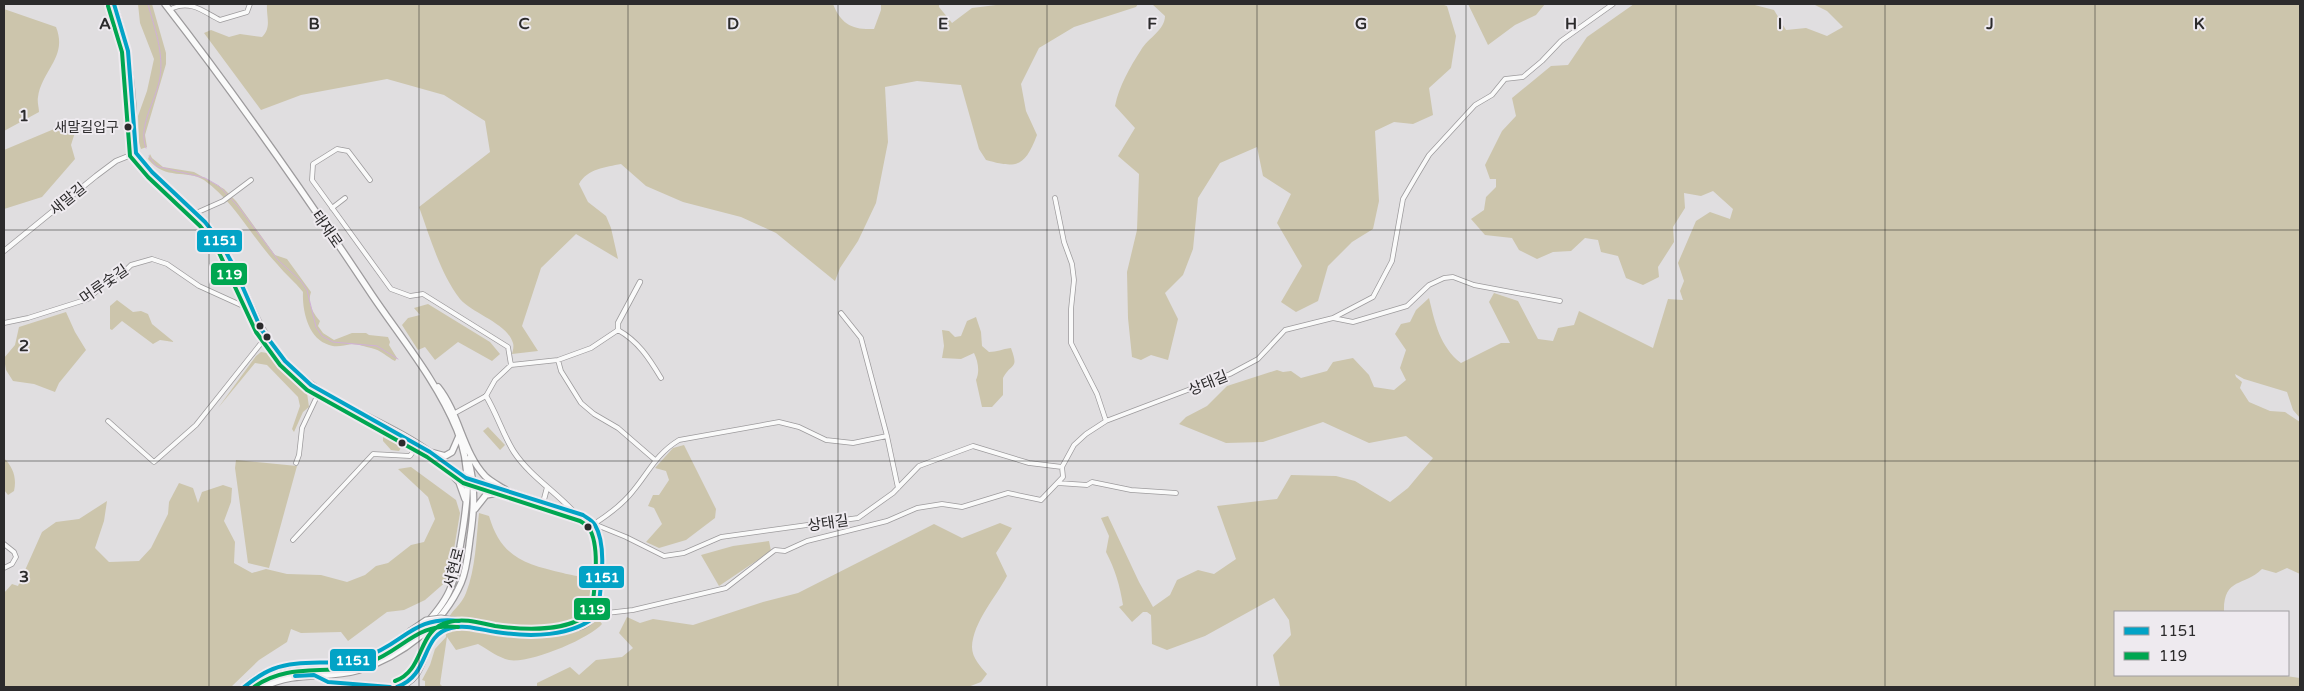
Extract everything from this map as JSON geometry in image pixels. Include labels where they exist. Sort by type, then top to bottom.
[{"type":"main road","points":[[114,4],[128,51],[136,154],[152,172],[196,213],[220,241],[266,337],[296,373],[320,390],[430,452],[470,479],[583,515],[594,524],[601,551],[598,614],[581,627],[533,634],[499,633],[450,627],[434,637],[420,672],[413,681],[397,687]]},
{"type":"main road","name":"태재로","points":[[165,4],[346,255],[440,395],[460,436]]},
{"type":"main road","name":"태재로","points":[[171,6],[326,222],[437,386],[460,436],[468,466]]},
{"type":"main road","points":[[437,386],[455,413],[480,470],[490,480],[507,491]]},
{"type":"main road","points":[[430,452],[445,456],[452,452],[460,436],[461,428]]},
{"type":"main road","points":[[430,452],[459,482],[463,489],[467,506]]},
{"type":"main road","name":"서현로","points":[[262,687],[286,678],[342,674],[378,662],[406,648],[428,630],[444,612],[461,583],[465,572],[475,509],[468,466]]},
{"type":"main road","name":"서현로","points":[[253,687],[264,680],[289,671],[332,669],[357,665],[384,655],[422,627],[435,614],[450,589],[467,506],[470,479]]},
{"type":"main road","points":[[475,509],[486,496],[507,491]]},
{"type":"main road","points":[[244,687],[256,676],[273,668],[298,663],[344,662],[366,657],[392,645],[426,620],[441,618],[498,627],[557,631]]},
{"type":"main road","points":[[314,675],[328,682],[390,687]]},
{"type":"street","points":[[171,6],[187,4],[198,7],[220,20],[247,12],[250,4]]},
{"type":"street","name":"상태길","points":[[594,524],[664,556],[684,553],[722,537],[836,523],[858,518],[898,488],[918,466],[973,446],[1029,463],[1062,467],[1074,445],[1086,434],[1106,421],[1230,374],[1258,359],[1285,330],[1333,318],[1373,297],[1392,261],[1403,199],[1417,174],[1436,148],[1475,105],[1492,95],[1505,78],[1523,77],[1561,42],[1613,4]]},
{"type":"street","points":[[370,180],[348,151],[337,149],[313,164],[312,180],[391,289],[410,296],[423,294],[508,347],[510,365]]},
{"type":"street","name":"새말길","points":[[4,251],[116,161],[136,154]]},
{"type":"street","points":[[196,213],[223,201],[251,180]]},
{"type":"street","points":[[332,208],[345,198]]},
{"type":"street","points":[[1055,198],[1067,253],[1072,264],[1074,280],[1071,309],[1071,343],[1095,388],[1106,421]]},
{"type":"street","name":"머루숯길","points":[[4,323],[77,304],[88,299],[111,278],[123,273],[130,265],[152,259],[167,264],[199,286],[254,312]]},
{"type":"street","name":"상태길","points":[[1333,318],[1353,322],[1407,306],[1429,285],[1444,278],[1453,277],[1474,285],[1560,301]]},
{"type":"street","points":[[618,330],[618,323],[640,282]]},
{"type":"street","points":[[842,313],[861,338],[887,436],[898,488]]},
{"type":"street","points":[[455,413],[486,396],[495,380],[510,365],[558,360],[591,348],[618,330]]},
{"type":"street","points":[[618,330],[630,337],[650,358],[661,378]]},
{"type":"street","points":[[108,421],[154,462],[196,425],[266,337]]},
{"type":"street","points":[[558,360],[561,371],[581,403],[594,414],[618,428],[655,460]]},
{"type":"street","points":[[296,463],[299,455],[302,428],[320,390]]},
{"type":"street","points":[[486,396],[514,452],[547,488],[559,496],[574,512]]},
{"type":"street","points":[[594,524],[621,504],[655,460],[665,449],[679,440],[779,422],[800,427],[826,440],[853,443],[887,436]]},
{"type":"street","points":[[293,540],[373,454],[410,456],[418,445]]},
{"type":"street","points":[[598,614],[633,610],[726,588],[775,550],[784,551],[807,541],[887,521],[917,508],[942,504],[962,507],[1008,493],[1041,500],[1063,477],[1062,467]]},
{"type":"street","points":[[1058,483],[1087,485],[1092,482],[1131,490],[1176,493]]},
{"type":"street","points":[[543,503],[547,488]]},
{"type":"street","points":[[864,514],[867,525]]},
{"type":"street","points":[[4,544],[14,552],[16,557],[12,564],[4,568]]},
{"type":"shaded area","points":[[138,4],[152,4],[166,53],[166,64],[145,135],[147,147],[141,149],[138,116],[147,91],[154,59],[140,23]]},
{"type":"shaded area","points":[[267,4],[833,4],[836,11],[848,24],[853,27],[874,29],[881,10],[881,4],[939,4],[939,7],[952,23],[972,8],[1004,4],[1138,4],[1136,7],[1074,27],[1039,48],[1021,84],[1026,111],[1037,135],[1024,159],[1013,164],[986,160],[979,149],[961,85],[917,81],[885,87],[888,142],[876,203],[858,241],[840,268],[835,281],[776,233],[741,217],[683,202],[646,186],[621,164],[592,172],[582,179],[579,184],[588,202],[606,216],[611,228],[618,259],[576,234],[541,268],[522,326],[538,351],[512,354],[513,343],[510,336],[497,324],[466,304],[453,289],[436,254],[419,207],[490,152],[485,121],[444,95],[387,79],[301,95],[261,110],[204,33],[211,30],[229,37],[240,34],[262,37],[268,26]]},
{"type":"shaded area","points":[[1152,4],[1441,4],[1447,6],[1456,36],[1451,68],[1429,88],[1433,115],[1413,124],[1394,122],[1375,131],[1379,201],[1373,229],[1352,242],[1328,266],[1318,301],[1296,312],[1281,302],[1302,266],[1277,223],[1291,194],[1263,176],[1257,147],[1220,163],[1198,198],[1193,249],[1183,275],[1165,293],[1178,319],[1168,360],[1151,355],[1141,360],[1132,357],[1128,318],[1127,272],[1137,230],[1139,174],[1118,156],[1135,128],[1115,106],[1122,84],[1133,63],[1164,21],[1165,16]]},
{"type":"shaded area","points":[[1468,4],[1545,4],[1536,15],[1515,25],[1488,45]]},
{"type":"shaded area","points":[[1634,4],[1751,4],[1774,10],[1786,30],[1806,28],[1827,36],[1843,27],[1827,11],[1813,4],[2300,4],[2300,418],[2293,410],[2287,392],[2244,379],[2235,374],[2242,382],[2240,388],[2249,402],[2270,411],[2285,412],[2300,422],[2300,574],[2287,568],[2276,573],[2262,569],[2231,588],[2227,593],[2224,611],[2114,611],[2114,676],[2287,676],[2300,678],[2300,687],[1280,687],[1273,655],[1291,635],[1289,620],[1274,598],[1205,636],[1167,650],[1152,644],[1151,615],[1143,612],[1132,622],[1119,607],[1123,605],[1122,598],[1115,571],[1106,552],[1109,536],[1101,518],[1108,516],[1153,607],[1170,595],[1177,580],[1198,570],[1214,574],[1236,559],[1217,506],[1277,499],[1291,475],[1336,476],[1355,481],[1390,502],[1408,488],[1433,458],[1406,436],[1369,443],[1323,422],[1263,442],[1226,443],[1179,424],[1186,417],[1207,406],[1227,386],[1277,370],[1283,372],[1291,371],[1301,378],[1327,371],[1333,362],[1353,358],[1369,375],[1374,387],[1394,390],[1406,380],[1400,368],[1406,350],[1395,334],[1401,324],[1410,322],[1416,310],[1429,298],[1439,334],[1448,350],[1461,363],[1501,343],[1510,343],[1489,302],[1494,293],[1518,301],[1538,339],[1553,341],[1558,328],[1574,325],[1579,311],[1653,348],[1668,299],[1683,300],[1680,291],[1684,281],[1678,263],[1696,221],[1710,212],[1730,219],[1733,209],[1713,191],[1701,196],[1684,193],[1685,208],[1673,227],[1674,242],[1658,267],[1659,277],[1643,285],[1626,278],[1618,256],[1601,252],[1598,240],[1585,238],[1571,251],[1553,252],[1537,259],[1519,250],[1512,238],[1485,235],[1471,219],[1484,210],[1486,197],[1496,187],[1496,179],[1490,179],[1485,165],[1502,131],[1516,116],[1512,98],[1551,66],[1568,65],[1587,37]]},
{"type":"shaded area","points":[[4,9],[56,27],[59,47],[57,55],[40,87],[38,99],[39,112],[4,131]]},
{"type":"shaded area","points":[[66,124],[77,126],[71,145],[75,159],[42,197],[4,209],[4,150]]},
{"type":"shaded area","points":[[150,154],[163,167],[194,172],[224,189],[236,201],[275,255],[287,259],[311,292],[310,304],[320,321],[318,326],[323,333],[334,340],[352,333],[366,333],[388,337],[389,345],[397,358],[395,361],[375,349],[352,344],[329,345],[316,337],[305,315],[303,292],[268,254],[225,198],[204,180],[190,175],[162,170],[155,166],[148,159]]},
{"type":"shaded area","points":[[117,300],[133,312],[141,311],[148,314],[152,324],[174,342],[160,340],[153,344],[122,321],[112,330],[110,329],[110,306]]},
{"type":"shaded area","points":[[428,304],[490,342],[500,354],[492,361],[458,342],[435,360],[425,347],[418,350],[402,325],[408,318],[420,315],[414,308]]},
{"type":"shaded area","points":[[66,312],[86,350],[59,383],[55,392],[34,384],[13,381],[6,370],[4,358],[15,345],[19,327]]},
{"type":"shaded area","points":[[976,317],[981,332],[982,346],[989,352],[1011,348],[1014,360],[1013,365],[1003,378],[1003,395],[992,407],[982,407],[976,380],[978,374],[977,359],[974,353],[961,359],[942,358],[944,346],[942,330],[949,331],[955,337],[961,336],[967,321]]},
{"type":"shaded area","points":[[261,352],[267,353],[281,371],[307,393],[309,407],[303,412],[294,432],[292,429],[300,406],[298,397],[267,365],[255,363],[218,408],[256,356]]},
{"type":"shaded area","points":[[488,427],[505,445],[500,450],[483,431]]},
{"type":"shaded area","points":[[383,433],[402,446],[399,451],[391,450],[383,441]]},
{"type":"shaded area","points":[[684,445],[716,509],[715,518],[686,540],[659,548],[646,542],[662,524],[654,508],[648,506],[653,495],[659,495],[669,480],[666,471],[655,468],[673,448]]},
{"type":"shaded area","points":[[4,458],[10,465],[15,477],[14,491],[8,495],[4,490]]},
{"type":"shaded area","points":[[236,460],[297,466],[269,568],[248,563],[235,468]]},
{"type":"shaded area","points":[[411,467],[456,500],[460,513],[449,579],[425,600],[404,610],[387,612],[348,641],[341,632],[301,633],[291,629],[287,642],[259,660],[231,687],[4,687],[4,593],[12,584],[18,586],[42,532],[56,522],[79,519],[107,501],[104,521],[95,548],[109,562],[139,561],[151,548],[168,514],[169,502],[179,483],[193,488],[198,503],[202,492],[223,485],[232,488],[231,502],[224,521],[235,542],[234,563],[252,573],[266,569],[287,574],[321,575],[347,582],[365,575],[376,566],[388,563],[411,545],[424,542],[435,519],[428,497],[398,469]]},
{"type":"shaded area","points":[[479,513],[489,516],[500,541],[507,550],[516,556],[526,562],[549,570],[582,578],[589,587],[593,612],[602,624],[585,637],[558,649],[518,660],[509,660],[501,657],[478,644],[456,650],[447,637],[440,684],[443,687],[425,687],[425,681],[422,680],[430,665],[435,649],[446,637],[449,617],[463,599],[472,574]]},
{"type":"shaded area","points":[[1000,523],[1012,528],[996,553],[1007,576],[976,628],[973,638],[972,647],[974,655],[987,674],[981,682],[968,687],[537,687],[537,683],[570,667],[579,675],[596,660],[622,657],[633,648],[619,633],[627,617],[640,623],[653,619],[693,625],[763,602],[798,593],[934,524],[962,538]]},
{"type":"shaded area","points":[[769,541],[771,551],[719,586],[701,555],[733,546]]},
{"type":"waterway","points":[[146,148],[144,131],[148,112],[158,85],[161,68],[158,40],[148,4]]},
{"type":"waterway","points":[[149,156],[156,166],[205,178],[219,186],[238,206],[278,260],[301,281],[307,290],[316,327],[322,336],[333,342],[377,346],[398,359]]},
{"type":"transit line","name":"1151","points":[[114,4],[128,51],[136,153],[152,172],[205,222],[220,241],[233,265],[261,329],[285,361],[311,385],[430,452],[466,478],[583,515],[594,523],[599,534],[602,568],[598,614],[588,622],[563,632],[536,635],[509,634],[468,627],[451,628],[441,632],[434,638],[415,674],[408,681],[397,687]]},
{"type":"transit line","name":"119","points":[[108,6],[122,52],[130,156],[148,177],[200,226],[215,244],[256,332],[280,365],[307,390],[427,457],[463,483],[580,521],[588,527],[593,536],[596,569],[592,611],[571,623],[546,628],[533,629],[495,626],[467,621],[449,622],[438,626],[431,633],[412,668],[405,676],[395,681]]},
{"type":"transit line","name":"1151","points":[[244,687],[273,669],[295,664],[354,660],[378,652],[409,632],[430,622],[443,620],[459,621]]},
{"type":"transit line","name":"119","points":[[254,687],[267,679],[281,674],[339,669],[368,663],[380,658],[421,633],[431,629],[458,627]]},
{"type":"transit line","name":"1151","points":[[295,676],[314,675],[328,682],[390,687]]},
{"type":"place","name":"새말길입구","points":[[128,127]]}]
